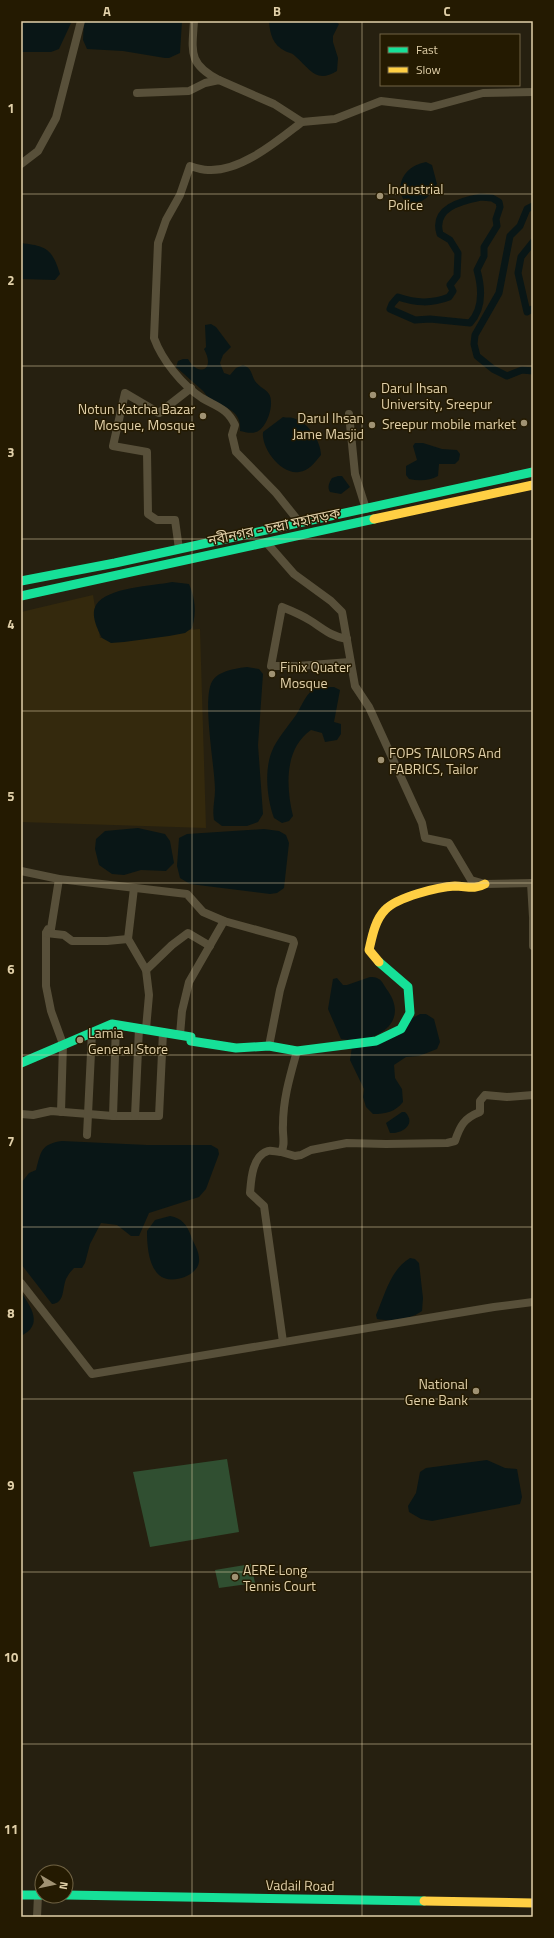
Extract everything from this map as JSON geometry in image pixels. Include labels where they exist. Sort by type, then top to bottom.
[{"type":"main road","name":"নবীনগর - চন্দ্রা মহাসড়ক","points":[[21,581],[179,549],[533,472]]},
{"type":"main road","name":"নবীনগর - চন্দ্রা মহাসড়ক","points":[[21,596],[533,485]]},
{"type":"main road","points":[[21,1063],[112,1024],[191,1037],[191,1041],[208,1045],[236,1048],[269,1046],[297,1051],[376,1041],[401,1029],[410,1013],[408,987],[383,967],[369,950],[373,930],[386,908],[417,894],[454,886],[478,888],[485,884]]},
{"type":"main road","points":[[21,1894],[34,1895]]},
{"type":"main road","name":"Vadail Road","points":[[74,1896],[533,1903]]},
{"type":"street","points":[[21,164],[38,151],[56,118],[81,21]]},
{"type":"street","points":[[194,21],[192,50],[198,65],[208,74],[274,104],[302,122]]},
{"type":"street","points":[[137,93],[189,92],[205,83],[219,80]]},
{"type":"street","points":[[300,523],[276,493],[236,452],[232,435],[235,425],[230,414],[202,397],[191,388],[159,351],[154,338],[158,243],[166,220],[180,195],[190,166],[208,170],[227,168],[260,153],[302,122],[335,119],[381,101],[431,107],[482,93],[533,92]]},
{"type":"street","points":[[179,549],[175,520],[157,520],[148,514],[147,452],[113,446],[126,393],[159,413],[191,388]]},
{"type":"street","points":[[349,414],[355,474],[366,509]]},
{"type":"street","points":[[266,542],[294,574],[332,601],[342,612],[355,686],[369,707],[383,737],[422,823],[424,838],[449,843],[471,880],[485,884],[532,883],[533,917]]},
{"type":"street","points":[[347,639],[340,638],[326,632],[303,616],[282,607],[271,666],[298,666],[350,662]]},
{"type":"street","points":[[21,871],[59,879],[187,894],[203,912],[224,921],[293,940],[294,942],[280,990],[269,1046]]},
{"type":"street","points":[[59,879],[51,929],[48,929],[46,933],[46,986],[51,1011],[63,1044],[60,1112]]},
{"type":"street","points":[[134,888],[128,939],[146,970],[149,994],[142,1028],[135,1116]]},
{"type":"street","points":[[533,920],[533,946]]},
{"type":"street","points":[[180,1035],[182,1012],[189,982],[224,921]]},
{"type":"street","points":[[46,933],[64,935],[72,940],[107,942],[128,939]]},
{"type":"street","points":[[146,970],[172,945],[188,933],[194,935],[210,946]]},
{"type":"street","points":[[113,1116],[116,1025]]},
{"type":"street","points":[[87,1135],[92,1032]]},
{"type":"street","points":[[21,1114],[33,1115],[51,1111],[88,1115],[159,1116],[163,1032]]},
{"type":"street","points":[[281,1152],[283,1148],[285,1098],[297,1051]]},
{"type":"street","points":[[283,1342],[264,1206],[250,1193],[251,1179],[257,1158],[268,1151],[281,1152],[295,1156],[322,1147],[346,1143],[447,1143],[455,1141],[461,1124],[469,1116],[480,1112],[480,1101],[485,1095],[507,1097],[533,1095]]},
{"type":"street","points":[[21,1283],[92,1374],[494,1307],[533,1302]]},
{"type":"street","points":[[37,1917],[39,1904]]},
{"type":"shaded area","points":[[21,21],[72,21],[59,49],[51,52],[21,52]]},
{"type":"shaded area","points":[[84,21],[182,21],[180,53],[169,58],[165,58],[123,51],[87,49],[83,40]]},
{"type":"shaded area","points":[[269,21],[336,22],[339,24],[333,36],[333,42],[338,58],[337,71],[330,75],[318,75],[310,70],[294,55],[281,49],[275,43],[271,35]]},
{"type":"shaded area","points":[[426,162],[432,165],[437,184],[427,198],[415,203],[408,203],[403,198],[400,191],[401,182],[405,174],[414,166]]},
{"type":"shaded area","points":[[21,243],[43,248],[51,254],[60,274],[55,280],[21,279]]},
{"type":"shaded area","points":[[211,324],[216,327],[231,347],[223,355],[220,363],[224,373],[230,375],[236,368],[243,365],[246,366],[250,370],[255,381],[269,394],[271,398],[267,421],[260,430],[254,433],[240,431],[240,423],[234,413],[213,401],[176,367],[178,361],[188,359],[196,368],[201,370],[207,367],[207,356],[204,349],[206,347],[205,325]]},
{"type":"shaded area","points":[[283,417],[299,420],[313,433],[319,444],[321,455],[306,470],[292,472],[279,465],[265,445],[263,432]]},
{"type":"shaded area","points":[[415,443],[423,443],[442,449],[457,450],[460,454],[459,460],[455,464],[439,464],[438,476],[435,478],[424,480],[409,479],[406,475],[406,466],[417,460],[413,446]]},
{"type":"shaded area","points":[[342,476],[350,487],[341,494],[330,492],[329,488],[329,483],[332,478]]},
{"type":"shaded area","points":[[172,582],[189,584],[195,605],[192,628],[185,633],[124,642],[111,643],[102,638],[95,622],[94,609],[102,599],[110,594],[131,588]]},
{"type":"shaded area","points":[[93,595],[100,638],[200,629],[206,828],[21,822],[21,612]]},
{"type":"shaded area","points":[[247,667],[259,669],[263,674],[258,745],[263,814],[258,822],[247,826],[222,826],[214,820],[213,816],[215,790],[208,716],[210,688],[213,680],[219,674],[233,669]]},
{"type":"shaded area","points":[[318,687],[334,687],[340,690],[334,722],[341,724],[341,734],[337,740],[325,742],[322,733],[311,730],[302,738],[296,747],[289,769],[288,781],[293,816],[289,821],[282,823],[274,818],[268,793],[267,776],[272,751],[276,742],[296,715],[310,692]]},
{"type":"shaded area","points":[[138,828],[165,834],[170,841],[174,863],[166,871],[141,870],[124,875],[112,874],[99,865],[95,849],[96,839],[105,831]]},
{"type":"shaded area","points":[[264,829],[279,831],[286,835],[289,843],[284,888],[277,893],[270,894],[190,884],[180,878],[177,866],[179,838],[187,834]]},
{"type":"shaded area","points":[[370,977],[377,978],[381,981],[394,1003],[395,1014],[391,1023],[385,1030],[365,1039],[341,1039],[328,1009],[333,979],[337,978],[343,985],[347,985]]},
{"type":"shaded area","points":[[420,1014],[426,1014],[434,1019],[440,1042],[437,1049],[419,1056],[406,1057],[394,1065],[395,1078],[402,1089],[403,1102],[390,1112],[373,1114],[366,1107],[363,1097],[364,1089],[350,1060],[352,1047],[363,1045]]},
{"type":"shaded area","points":[[402,1112],[405,1112],[408,1116],[409,1124],[399,1132],[390,1133],[386,1123]]},
{"type":"shaded area","points":[[62,1141],[147,1145],[211,1145],[218,1149],[219,1154],[206,1189],[199,1197],[149,1213],[139,1236],[131,1236],[117,1225],[101,1223],[90,1244],[85,1263],[82,1268],[74,1268],[72,1270],[66,1279],[61,1298],[56,1303],[52,1304],[21,1264],[21,1183],[29,1173],[36,1170],[41,1153],[46,1146]]},
{"type":"shaded area","points":[[170,1216],[178,1218],[186,1225],[199,1255],[199,1262],[193,1272],[182,1278],[176,1279],[164,1278],[155,1271],[150,1260],[147,1242],[147,1231],[155,1220]]},
{"type":"shaded area","points":[[410,1258],[415,1259],[419,1263],[423,1298],[422,1311],[413,1316],[401,1319],[377,1319],[376,1315],[385,1291],[393,1276],[403,1263]]},
{"type":"shaded area","points":[[21,1292],[31,1310],[34,1321],[28,1332],[21,1336]]},
{"type":"shaded area","points":[[487,1460],[505,1468],[517,1469],[522,1497],[520,1504],[432,1521],[421,1519],[409,1512],[408,1506],[416,1493],[420,1472],[426,1468]]},
{"type":"green space","points":[[227,1459],[239,1532],[150,1547],[133,1472]]},
{"type":"green space","name":"AERE Long Tennis Court","points":[[251,1564],[255,1583],[219,1588],[215,1570]]},
{"type":"waterway","points":[[481,197],[492,198],[499,202],[500,207],[496,219],[497,226],[484,247],[484,256],[477,270],[481,298],[475,317],[470,323],[430,319],[415,320],[390,309],[398,297],[411,301],[424,302],[436,301],[449,297],[453,291],[450,285],[457,276],[458,253],[450,240],[440,234],[440,218],[450,207],[481,197]]},
{"type":"waterway","points":[[533,206],[527,209],[520,226],[510,236],[499,293],[475,335],[474,344],[477,356],[493,369],[507,376],[522,370],[533,371]]},
{"type":"waterway","points":[[533,242],[521,257],[518,273],[527,312],[532,309],[533,310]]},
{"type":"traffic: fast","points":[[21,581],[115,563],[533,472]]},
{"type":"traffic: fast","points":[[21,596],[374,519]]},
{"type":"traffic: fast","points":[[21,1063],[112,1024],[191,1037],[191,1041],[236,1048],[269,1046],[297,1051],[376,1041],[401,1029],[410,1013],[408,987],[379,962]]},
{"type":"traffic: fast","points":[[21,1895],[34,1895]]},
{"type":"traffic: fast","points":[[74,1895],[424,1901]]},
{"type":"traffic: slow","points":[[374,519],[533,485]]},
{"type":"traffic: slow","points":[[379,962],[369,950],[374,929],[382,914],[391,905],[408,897],[439,888],[455,886],[474,887],[485,884]]},
{"type":"traffic: slow","points":[[424,1901],[533,1903]]},
{"type":"place","name":"Industrial Police","points":[[380,196]]},
{"type":"place","name":"Darul Ihsan University, Sreepur","points":[[373,395]]},
{"type":"place","name":"Notun Katcha Bazar Mosque, Mosque","points":[[203,416]]},
{"type":"place","name":"Sreepur mobile market","points":[[524,423]]},
{"type":"place","name":"Darul Ihsan Jame Masjid","points":[[372,425]]},
{"type":"place","name":"Finix Quater Mosque","points":[[272,674]]},
{"type":"place","name":"FOPS TAILORS And FABRICS, Tailor","points":[[381,760]]},
{"type":"place","name":"Lamia General Store","points":[[80,1040]]},
{"type":"place","name":"National Gene Bank","points":[[476,1391]]},
{"type":"place","name":"AERE Long Tennis Court","points":[[235,1577]]}]
